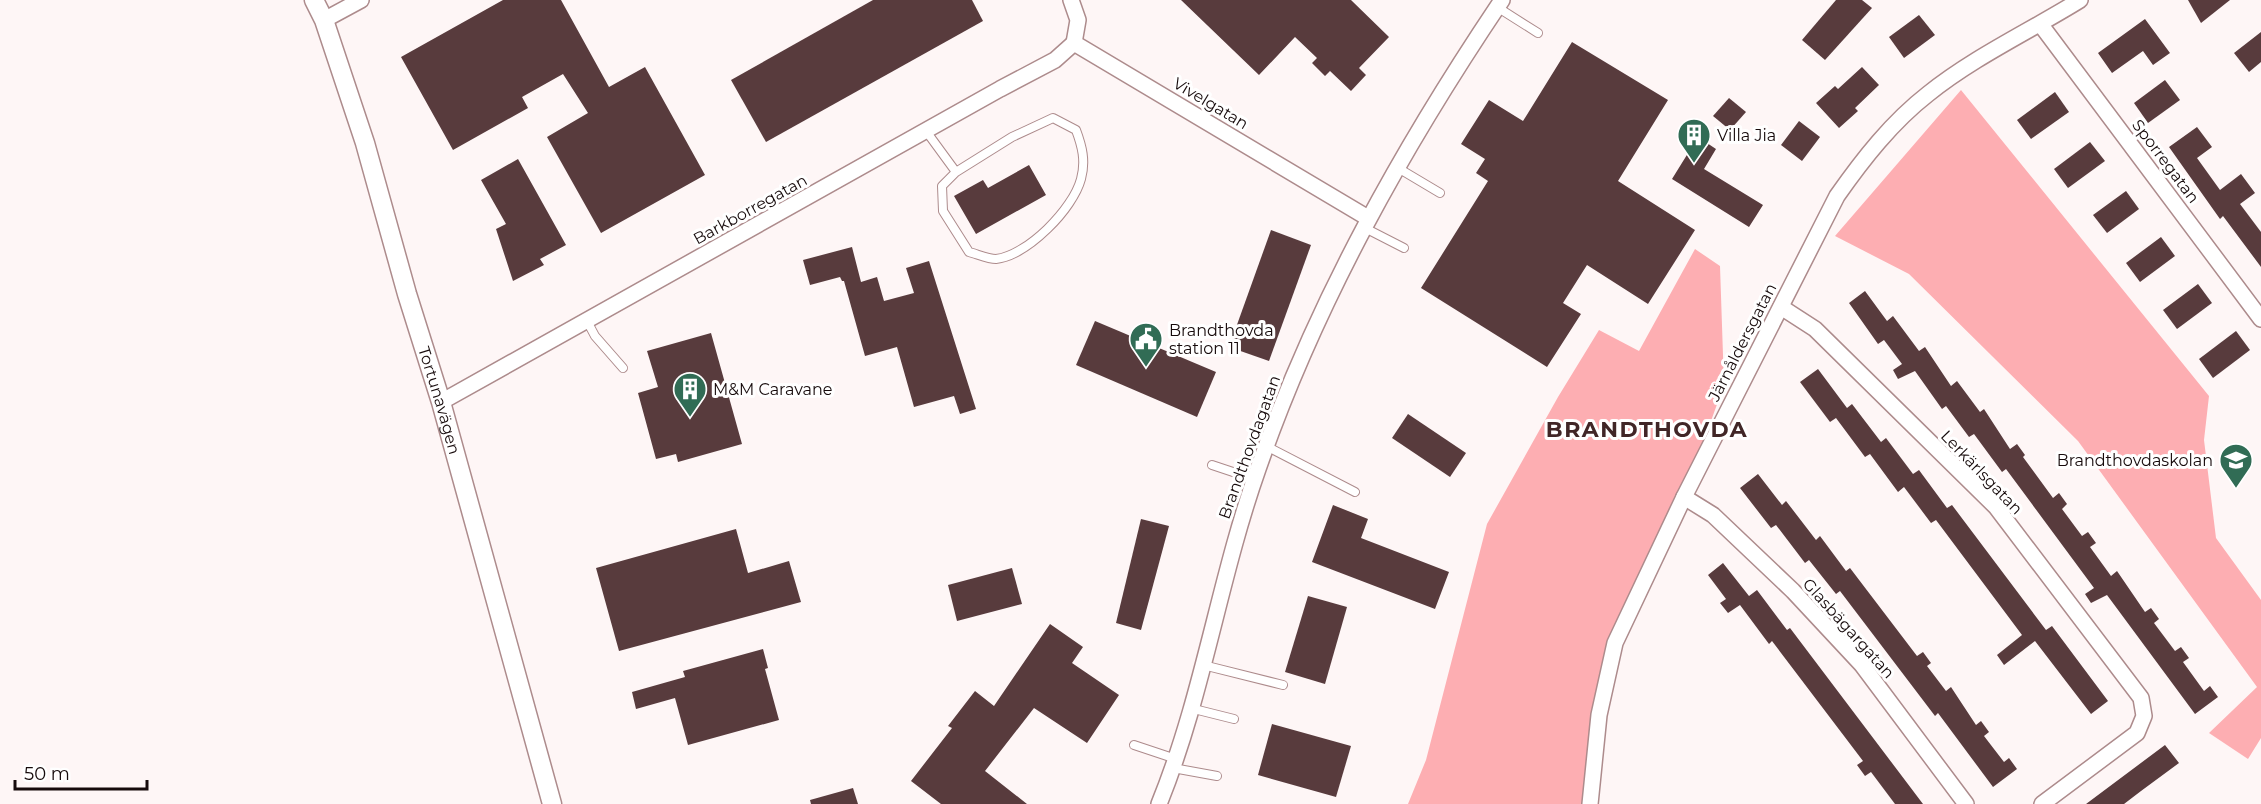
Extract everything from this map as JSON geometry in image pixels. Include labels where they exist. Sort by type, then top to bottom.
[{"type":"street","name":"Tortunavägen","points":[[314,0],[324,20],[365,143],[406,294],[441,402],[552,804]]},
{"type":"street","points":[[324,20],[361,0]]},
{"type":"street","points":[[1071,0],[1078,20],[1074,43]]},
{"type":"street","name":"Järnåldersgatan","points":[[1590,804],[1599,714],[1615,643],[1684,498],[1837,196],[1862,161],[1894,125],[1928,93],[2080,0]]},
{"type":"street","name":"Brandthovdagatan","points":[[1159,804],[1174,763],[1224,577],[1254,479],[1294,375],[1366,222],[1499,4]]},
{"type":"street","name":"Sporregatan","points":[[2041,24],[2261,319]]},
{"type":"street","name":"Barkborregatan","points":[[441,402],[1055,60],[1074,43]]},
{"type":"street","name":"Vivelgatan","points":[[1074,43],[1366,222]]},
{"type":"street","name":"Lerkärlsgatan","points":[[1781,307],[1815,329],[1996,507],[2141,699],[2142,720],[2137,733],[2042,804]]},
{"type":"street","name":"Glasbägargatan","points":[[1684,498],[1713,515],[1793,591],[1862,665],[1966,804]]},
{"type":"lane","points":[[1499,4],[1538,33]]},
{"type":"lane","points":[[1053,118],[1076,130],[1084,152],[1081,180],[1052,226],[1027,246],[996,259],[969,252],[943,211],[942,186],[956,172],[1012,137],[1053,118]]},
{"type":"lane","points":[[926,130],[956,172]]},
{"type":"lane","points":[[1398,168],[1440,193]]},
{"type":"lane","points":[[1366,222],[1404,248]]},
{"type":"lane","points":[[587,321],[595,336],[623,368]]},
{"type":"lane","points":[[1266,446],[1355,492]]},
{"type":"lane","points":[[1212,465],[1254,479]]},
{"type":"lane","points":[[1202,664],[1283,686]]},
{"type":"lane","points":[[1190,708],[1234,719]]},
{"type":"lane","points":[[1134,746],[1174,763],[1217,776]]},
{"type":"shaded area","points":[[1961,90],[2209,396],[2204,440],[2216,538],[2261,600],[2261,738],[2248,759],[2209,733],[2257,687],[2078,441],[1909,274],[1835,236]]},
{"type":"shaded area","points":[[1695,249],[1720,266],[1724,385],[1686,490],[1612,653],[1588,804],[1408,804],[1426,760],[1487,524],[1558,397],[1599,330],[1639,351]]},
{"type":"building","points":[[503,0],[561,0],[609,87],[645,67],[705,175],[601,233],[547,137],[588,113],[563,74],[522,97],[528,108],[453,150],[401,57]]},
{"type":"building","points":[[873,0],[972,0],[983,21],[766,142],[731,80]]},
{"type":"building","points":[[1181,0],[1351,0],[1389,37],[1359,68],[1366,75],[1351,91],[1330,71],[1325,76],[1312,63],[1317,58],[1295,37],[1259,75]]},
{"type":"building","points":[[1836,0],[1862,0],[1872,8],[1825,60],[1802,40]]},
{"type":"building","points":[[2188,0],[2230,0],[2201,23]]},
{"type":"building","points":[[1919,15],[1935,35],[1904,58],[1889,37]]},
{"type":"building","points":[[2145,19],[2170,53],[2153,65],[2143,51],[2112,73],[2098,53]]},
{"type":"building","points":[[2261,32],[2261,62],[2249,72],[2234,53]]},
{"type":"building","points":[[1572,42],[1668,100],[1618,181],[1695,230],[1648,304],[1587,265],[1563,303],[1581,314],[1547,367],[1421,288],[1488,181],[1476,173],[1485,159],[1461,144],[1489,100],[1523,121]]},
{"type":"building","points":[[1862,67],[1879,85],[1855,108],[1858,111],[1839,128],[1816,103],[1835,86],[1838,89]]},
{"type":"building","points":[[2165,80],[2180,100],[2148,123],[2134,103]]},
{"type":"building","points":[[2055,92],[2069,112],[2031,139],[2017,120]]},
{"type":"building","points":[[1729,98],[1746,112],[1730,130],[1713,116]]},
{"type":"building","points":[[1799,121],[1820,137],[1802,161],[1781,145]]},
{"type":"building","points":[[2197,127],[2212,147],[2197,158],[2220,190],[2241,174],[2255,193],[2240,204],[2261,232],[2261,267],[2223,216],[2220,219],[2169,147]]},
{"type":"building","points":[[1698,137],[1716,149],[1704,169],[1763,205],[1749,227],[1672,179]]},
{"type":"building","points":[[2090,142],[2105,161],[2068,188],[2054,169]]},
{"type":"building","points":[[518,159],[566,245],[540,259],[544,265],[513,281],[496,229],[506,224],[481,180]]},
{"type":"building","points":[[1029,165],[1046,195],[976,234],[954,196],[983,180],[988,188]]},
{"type":"building","points":[[2126,191],[2139,209],[2107,233],[2093,215]]},
{"type":"building","points":[[1271,230],[1311,245],[1269,361],[1229,347]]},
{"type":"building","points":[[2161,237],[2175,256],[2140,282],[2126,263]]},
{"type":"building","points":[[852,247],[861,282],[877,277],[884,301],[914,293],[906,268],[929,261],[976,409],[960,414],[954,396],[914,407],[897,347],[865,356],[844,281],[840,277],[810,285],[803,260]]},
{"type":"building","points":[[2198,284],[2212,303],[2177,329],[2163,310]]},
{"type":"building","points":[[1865,291],[1887,321],[1893,316],[1919,351],[1925,347],[1951,386],[1957,381],[1980,412],[1984,409],[2010,449],[2017,444],[2025,455],[2023,457],[2053,498],[2059,493],[2067,504],[2062,509],[2082,536],[2088,532],[2096,543],[2090,547],[2111,576],[2117,571],[2145,612],[2151,608],[2159,619],[2154,623],[2175,651],[2181,647],[2189,658],[2183,662],[2204,691],[2210,686],[2218,697],[2195,714],[2107,595],[2091,603],[2085,594],[2094,588],[2006,469],[2002,472],[1974,434],[1969,437],[1946,406],[1942,409],[1915,371],[1898,379],[1893,370],[1902,364],[1884,340],[1878,344],[1849,303]]},
{"type":"building","name":"Brandthovda station 11","points":[[1095,321],[1216,372],[1197,417],[1076,365]]},
{"type":"building","points":[[2236,331],[2250,350],[2213,378],[2199,359]]},
{"type":"building","name":"M&M Caravane","points":[[711,333],[742,444],[678,462],[676,454],[656,459],[638,393],[658,387],[647,351]]},
{"type":"building","points":[[1818,369],[1847,408],[1852,404],[1881,442],[1886,438],[1913,474],[1919,470],[1947,508],[1952,505],[2046,630],[2052,626],[2108,701],[2091,714],[2035,641],[2004,665],[1997,655],[2022,635],[1936,520],[1931,523],[1904,487],[1898,492],[1870,454],[1865,457],[1836,418],[1830,422],[1800,382]]},
{"type":"building","points":[[1408,414],[1466,453],[1450,477],[1392,438]]},
{"type":"building","points":[[1758,474],[1782,505],[1786,501],[1816,540],[1820,536],[1846,571],[1850,568],[1917,656],[1923,652],[1931,663],[1927,666],[1946,691],[1951,687],[1976,725],[1981,721],[1989,732],[1984,736],[2004,762],[2009,758],[2017,769],[1993,787],[1938,713],[1935,716],[1840,591],[1836,594],[1809,560],[1805,563],[1776,525],[1771,528],[1740,488]]},
{"type":"building","points":[[1333,505],[1368,519],[1361,538],[1449,572],[1435,609],[1312,562]]},
{"type":"building","points":[[1141,519],[1169,526],[1141,630],[1116,623]]},
{"type":"building","points":[[736,529],[748,573],[789,561],[801,602],[619,651],[596,568]]},
{"type":"building","points":[[1723,563],[1749,596],[1757,590],[1787,630],[1790,628],[1923,804],[1895,804],[1871,772],[1865,776],[1857,765],[1863,761],[1772,641],[1769,644],[1740,605],[1728,613],[1720,603],[1726,599],[1708,575]]},
{"type":"building","points":[[1012,568],[1022,604],[957,621],[948,585]]},
{"type":"building","points":[[1308,596],[1347,607],[1325,684],[1285,672]]},
{"type":"building","points":[[1050,624],[1083,647],[1072,663],[1119,695],[1087,743],[1034,708],[985,771],[1027,804],[941,804],[911,781],[952,728],[948,726],[975,691],[994,706]]},
{"type":"building","points":[[763,649],[768,668],[765,669],[779,720],[688,745],[675,698],[636,709],[632,692],[685,677],[683,671]]},
{"type":"building","points":[[1272,724],[1351,746],[1336,797],[1258,775]]},
{"type":"building","points":[[2165,745],[2179,763],[2124,804],[2086,804]]},
{"type":"building","points":[[853,788],[858,804],[811,804],[810,800]]},
{"type":"place","name":"Villa Jia","points":[[1694,164]]},
{"type":"place","name":"Brandthovda station 11","points":[[1146,368]]},
{"type":"place","name":"M&M Caravane","points":[[690,418]]},
{"type":"place","name":"Brandthovdaskolan","points":[[2236,489]]},
{"type":"district","name":"BRANDTHOVDA","points":[[1647,429]]}]
